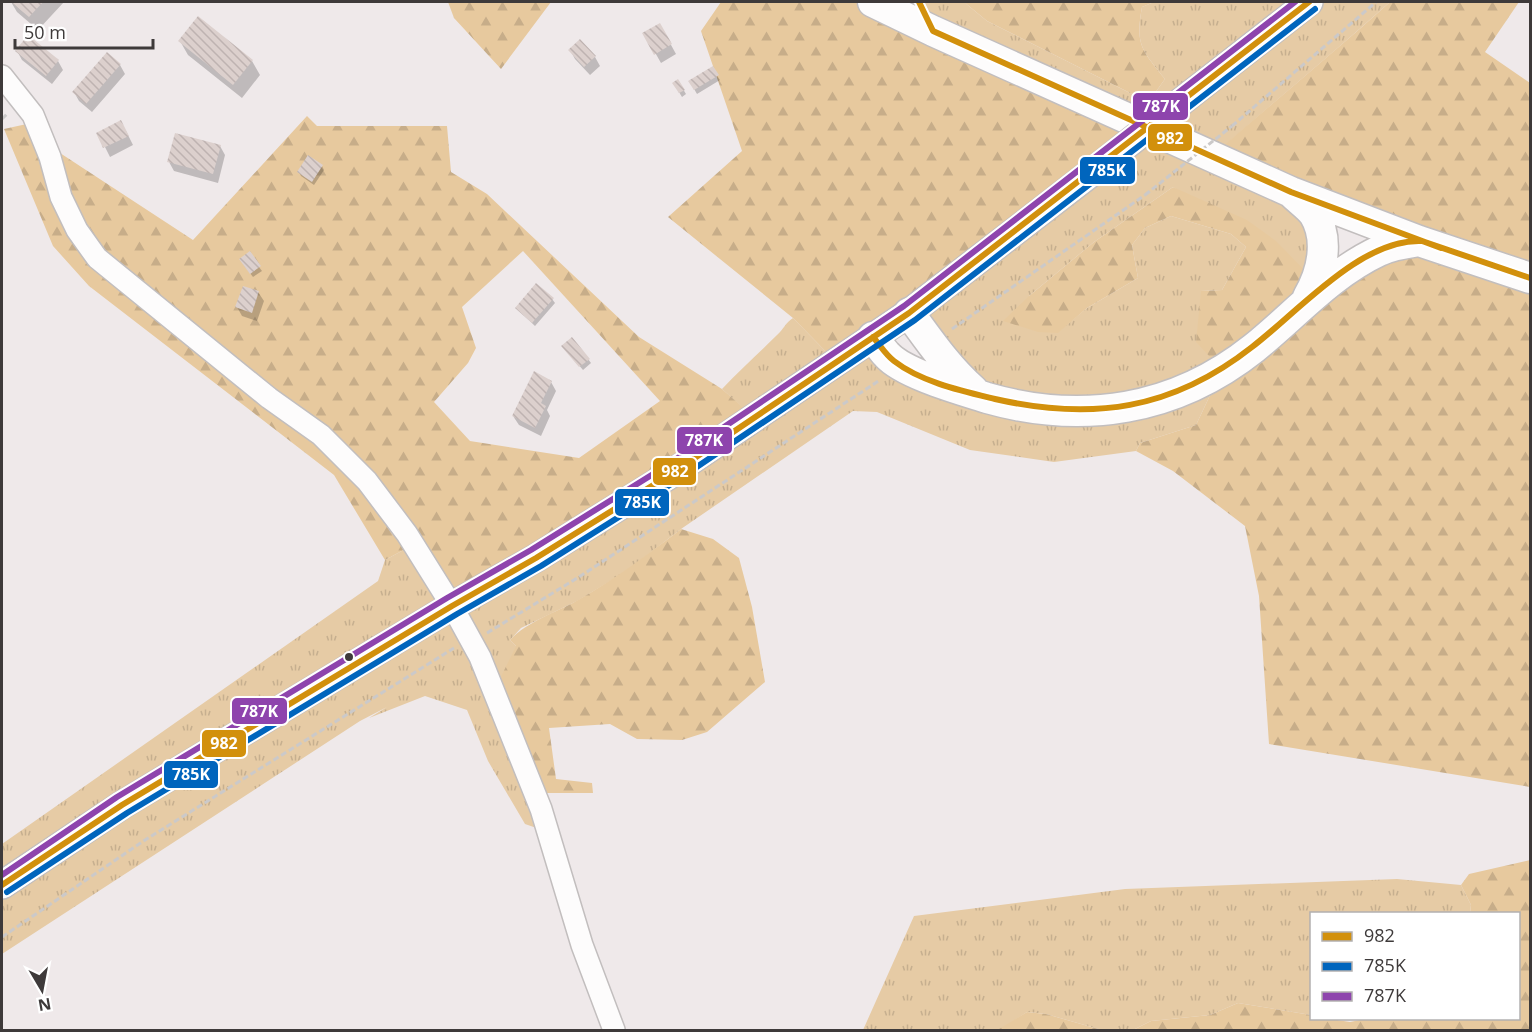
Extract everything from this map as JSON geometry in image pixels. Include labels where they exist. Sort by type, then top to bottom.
[{"type":"main road","points":[[873,2],[1291,192],[1419,241],[1530,278]]},
{"type":"main road","points":[[919,2],[933,31]]},
{"type":"main road","points":[[1291,192],[1314,214],[1323,240],[1322,261],[1317,283],[1306,301]]},
{"type":"main road","points":[[873,337],[888,357],[915,372],[1006,403],[1046,410],[1083,412],[1124,408],[1160,399],[1189,387],[1252,349],[1325,284],[1381,250],[1419,241]]},
{"type":"main road","points":[[909,313],[956,375],[980,395]]},
{"type":"street","points":[[2,885],[122,805],[452,606],[536,558],[671,474],[909,313],[1309,2]]},
{"type":"street","points":[[2,76],[33,115],[50,157],[61,197],[77,230],[97,258],[269,398],[321,435],[367,481],[407,534],[452,606],[480,657],[541,809],[582,945],[614,1030]]},
{"type":"path","points":[[944,334],[1145,195],[1232,126],[1376,2]]},
{"type":"path","points":[[489,632],[588,571],[880,380]]},
{"type":"path","points":[[2,937],[145,840],[455,647]]},
{"type":"green space","points":[[448,2],[551,2],[501,69],[454,18]]},
{"type":"green space","points":[[721,2],[873,2],[1140,124],[836,362],[793,318],[668,217],[742,151],[701,31]]},
{"type":"green space","points":[[919,2],[964,2],[987,21],[1136,96],[1152,97],[1165,79],[1142,46],[1139,30],[1142,7],[1154,2],[1390,2],[1213,156],[1314,214],[1317,283],[1173,187],[1094,242],[1029,296],[1058,332],[1087,308],[1138,278],[1132,245],[1145,228],[1171,216],[1231,234],[1246,247],[1222,290],[1201,291],[1222,370],[1196,425],[1140,443],[1136,451],[1054,462],[970,450],[877,412],[853,411],[681,529],[625,572],[577,601],[521,628],[510,640],[516,646],[548,832],[525,824],[488,761],[467,710],[425,696],[369,718],[387,707],[360,721],[2,954],[2,844],[378,581],[385,560],[411,546],[753,417],[722,389],[793,318],[836,362],[873,337],[977,396],[909,313],[1140,124],[933,31]]},
{"type":"green space","points":[[964,2],[1154,2],[1142,7],[1140,39],[1151,61],[1165,79],[1152,97],[1136,96],[987,21]]},
{"type":"green space","points":[[1390,2],[1519,2],[1485,52],[1530,83],[1530,787],[1269,744],[1259,596],[1245,526],[1173,471],[1136,451],[1140,443],[1196,425],[1222,370],[1196,342],[1201,291],[1222,290],[1246,247],[1231,234],[1171,216],[1145,228],[1132,245],[1138,278],[1087,308],[1058,333],[1038,332],[1003,321],[1029,296],[1094,242],[1173,187],[1247,220],[1276,241],[1317,283],[1418,241],[1212,156]]},
{"type":"green space","points":[[307,116],[317,126],[447,126],[451,172],[487,194],[639,337],[722,389],[754,417],[452,606],[411,546],[385,560],[334,475],[89,286],[53,246],[4,129],[45,120],[60,153],[193,240]],"holes":[[[523,251],[660,401],[579,458],[470,441],[434,402],[468,363],[476,348],[462,307]]]},
{"type":"green space","points":[[681,529],[713,539],[739,558],[752,607],[765,682],[707,732],[682,740],[637,739],[610,724],[549,728],[556,779],[592,783],[593,793],[539,793],[498,683],[516,646],[510,640],[533,622],[605,584]]},
{"type":"green space","points":[[1530,860],[1530,1030],[1133,1030],[1151,1021],[1210,1015],[1238,1003],[1310,1015],[1310,1020],[1350,1022],[1360,1020],[1520,1020],[1520,912],[1470,912],[1471,905],[1461,885],[1469,874]]},
{"type":"green space","points":[[1397,879],[1461,885],[1471,905],[1470,912],[1310,912],[1310,1015],[1238,1003],[1210,1015],[1151,1021],[1133,1030],[1102,1030],[1046,1014],[1027,1012],[1000,1030],[863,1030],[914,916],[1125,889]]},
{"type":"green space","points":[[1027,1012],[1046,1014],[1102,1030],[999,1029]]},
{"type":"building","points":[[11,2],[43,2],[29,17]]},
{"type":"building","points":[[198,16],[253,60],[233,85],[178,41]]},
{"type":"building","points":[[660,23],[672,44],[654,55],[642,33]]},
{"type":"building","points":[[28,35],[59,60],[46,76],[15,51]]},
{"type":"building","points":[[580,39],[596,56],[584,67],[568,50]]},
{"type":"building","points":[[107,52],[121,64],[86,104],[72,92]]},
{"type":"building","points":[[713,66],[719,75],[694,90],[688,81]]},
{"type":"building","points":[[678,79],[685,90],[679,93],[672,83]]},
{"type":"building","points":[[121,120],[129,136],[103,148],[96,133]]},
{"type":"building","points":[[175,133],[221,145],[213,174],[167,162]]},
{"type":"building","points":[[308,155],[323,165],[312,182],[297,172]]},
{"type":"building","points":[[250,251],[261,266],[250,274],[239,259]]},
{"type":"building","points":[[536,283],[554,298],[532,323],[515,308]]},
{"type":"building","points":[[243,286],[259,291],[252,313],[235,307]]},
{"type":"building","points":[[572,337],[590,359],[579,367],[561,346]]},
{"type":"building","points":[[534,371],[552,381],[541,403],[546,406],[535,428],[512,416]]},
{"type":"transit line","name":"982","points":[[919,2],[933,31],[1291,192],[1441,248]]},
{"type":"transit line","name":"787K","points":[[2,875],[117,797],[447,598],[531,550],[666,466],[904,306],[1295,2]]},
{"type":"transit line","name":"982","points":[[2,885],[122,805],[452,606],[536,558],[671,474],[909,313],[1309,2]]},
{"type":"transit line","name":"785K","points":[[7,892],[127,813],[457,614],[541,566],[676,481],[915,320],[1315,9]]},
{"type":"transit line","name":"982","points":[[873,337],[894,361],[917,375],[942,385],[1031,406],[1098,409],[1130,405],[1161,397],[1192,385],[1252,347],[1353,264],[1399,243],[1422,241],[1530,278]]}]
